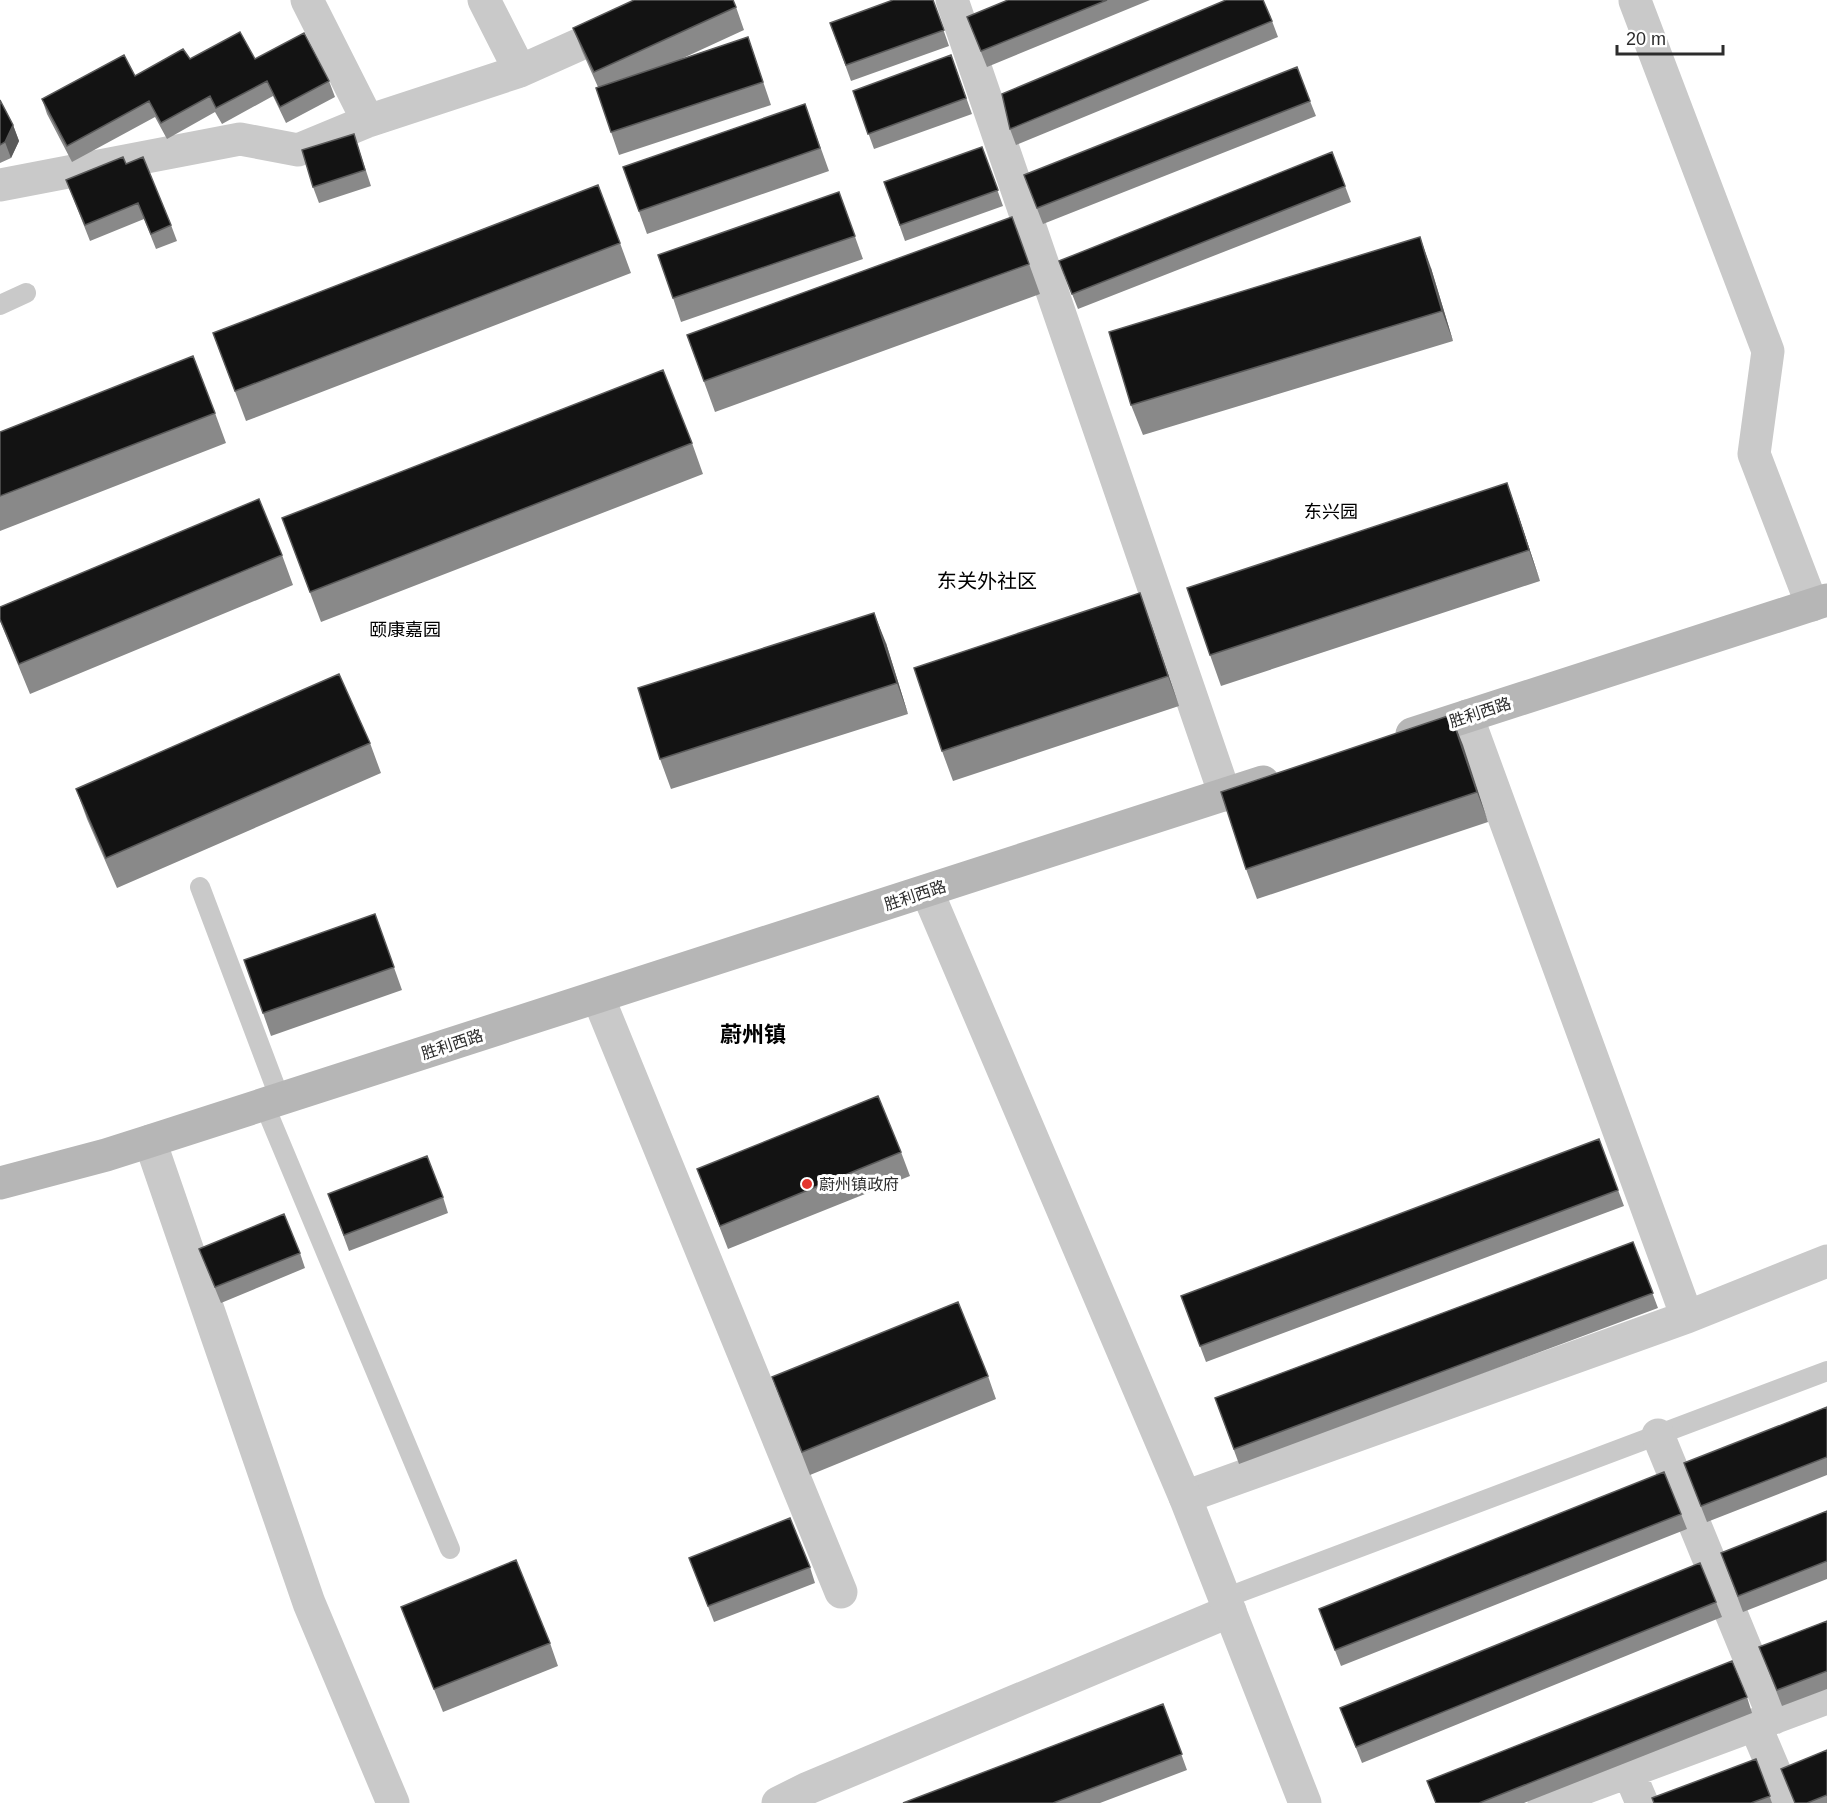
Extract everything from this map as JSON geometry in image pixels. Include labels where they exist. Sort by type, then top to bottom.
[{"type":"main road","name":"胜利西路","points":[[1379,745],[1819,602]]},
{"type":"main road","name":"胜利西路","points":[[0,1183],[106,1155],[1291,773]]},
{"type":"street","points":[[307,0],[368,121]]},
{"type":"street","points":[[484,0],[520,71]]},
{"type":"street","points":[[952,0],[1225,795]]},
{"type":"street","points":[[1635,1],[1768,351],[1754,454],[1819,602]]},
{"type":"street","points":[[0,185],[240,139],[298,150],[368,121],[520,71],[671,2]]},
{"type":"street","points":[[1467,716],[1687,1317]]},
{"type":"street","points":[[927,891],[1185,1497],[1305,1803]]},
{"type":"street","points":[[598,997],[841,1592]]},
{"type":"street","points":[[150,1141],[309,1603],[393,1803]]},
{"type":"street","points":[[1185,1497],[1687,1317],[1827,1261]]},
{"type":"street","points":[[1658,1435],[1765,1721],[1788,1803]]},
{"type":"street","points":[[778,1803],[1227,1604]]},
{"type":"street","points":[[1544,1803],[1827,1698]]},
{"type":"street","points":[[1629,1772],[1642,1803]]},
{"type":"lane","points":[[0,305],[26,293]]},
{"type":"lane","points":[[200,887],[272,1102],[450,1549]]},
{"type":"lane","points":[[1227,1604],[1827,1371]]},
{"type":"building","points":[[634,0],[733,0],[736,7],[594,72],[573,28]]},
{"type":"building","points":[[893,0],[933,0],[944,30],[846,65],[830,23]]},
{"type":"building","points":[[1008,0],[1107,0],[981,51],[967,17]]},
{"type":"building","points":[[1226,0],[1263,0],[1272,21],[1010,129],[1002,94]]},
{"type":"building","points":[[240,32],[255,59],[304,33],[329,81],[280,107],[267,81],[216,108],[210,96],[161,123],[149,101],[67,146],[42,99],[124,55],[135,76],[183,49],[190,59]]},
{"type":"building","points":[[748,37],[763,82],[611,132],[596,88]]},
{"type":"building","points":[[951,55],[966,98],[868,134],[853,91]]},
{"type":"building","points":[[1297,67],[1310,101],[1037,208],[1024,175]]},
{"type":"building","points":[[0,100],[13,125],[5,142],[0,145]]},
{"type":"building","points":[[805,104],[820,148],[639,211],[623,167]]},
{"type":"building","points":[[354,134],[365,170],[313,187],[302,150]]},
{"type":"building","points":[[982,147],[998,190],[900,225],[884,182]]},
{"type":"building","points":[[1332,152],[1345,186],[1072,294],[1059,261]]},
{"type":"building","points":[[123,157],[126,164],[143,157],[171,225],[151,234],[138,203],[85,225],[66,180]]},
{"type":"building","points":[[598,185],[620,243],[235,391],[213,333]]},
{"type":"building","points":[[839,192],[855,236],[673,298],[658,255]]},
{"type":"building","points":[[1012,217],[1029,264],[704,381],[687,335]]},
{"type":"building","points":[[1420,237],[1442,311],[1131,405],[1109,332]]},
{"type":"building","points":[[193,356],[215,413],[0,496],[0,432]]},
{"type":"building","points":[[663,370],[692,443],[310,592],[282,518]]},
{"type":"building","points":[[1507,483],[1529,550],[1210,655],[1187,588]]},
{"type":"building","points":[[259,499],[282,555],[19,664],[0,619],[0,607]]},
{"type":"building","points":[[1140,593],[1168,676],[942,751],[914,668]]},
{"type":"building","points":[[874,613],[897,683],[660,759],[638,688]]},
{"type":"building","points":[[339,674],[370,743],[106,858],[76,789]]},
{"type":"building","points":[[1451,715],[1477,792],[1246,869],[1221,792]]},
{"type":"building","points":[[375,914],[394,967],[263,1013],[244,960]]},
{"type":"building","points":[[878,1096],[901,1152],[720,1226],[697,1169]]},
{"type":"building","points":[[1599,1139],[1618,1190],[1200,1346],[1181,1296]]},
{"type":"building","points":[[427,1156],[443,1197],[344,1235],[328,1194]]},
{"type":"building","points":[[284,1214],[300,1253],[215,1287],[199,1249]]},
{"type":"building","points":[[1633,1242],[1653,1293],[1234,1449],[1215,1398]]},
{"type":"building","points":[[958,1302],[988,1376],[802,1452],[772,1377]]},
{"type":"building","points":[[1827,1407],[1827,1457],[1701,1506],[1684,1463]]},
{"type":"building","points":[[1664,1472],[1681,1514],[1335,1650],[1319,1609]]},
{"type":"building","points":[[1827,1511],[1827,1561],[1738,1596],[1721,1553]]},
{"type":"building","points":[[790,1518],[810,1567],[708,1606],[689,1558]]},
{"type":"building","points":[[516,1560],[550,1643],[434,1689],[401,1607]]},
{"type":"building","points":[[1700,1563],[1716,1602],[1356,1747],[1340,1708]]},
{"type":"building","points":[[1827,1621],[1827,1671],[1777,1690],[1759,1647]]},
{"type":"building","points":[[1732,1661],[1747,1697],[1479,1803],[1436,1803],[1427,1781]]},
{"type":"building","points":[[1163,1704],[1182,1754],[1053,1803],[903,1803]]},
{"type":"building","points":[[1827,1750],[1827,1795],[1807,1803],[1795,1803],[1781,1769]]},
{"type":"building","points":[[1756,1759],[1770,1796],[1751,1803],[1654,1803],[1652,1798]]},
{"type":"place","name":"蔚州镇政府","points":[[807,1184]]},
{"type":"district","name":"东兴园","points":[[1331,512]]},
{"type":"district","name":"东关外社区","points":[[987,581]]},
{"type":"district","name":"颐康嘉园","points":[[405,630]]},
{"type":"district","name":"蔚州镇","points":[[753,1034]]}]
